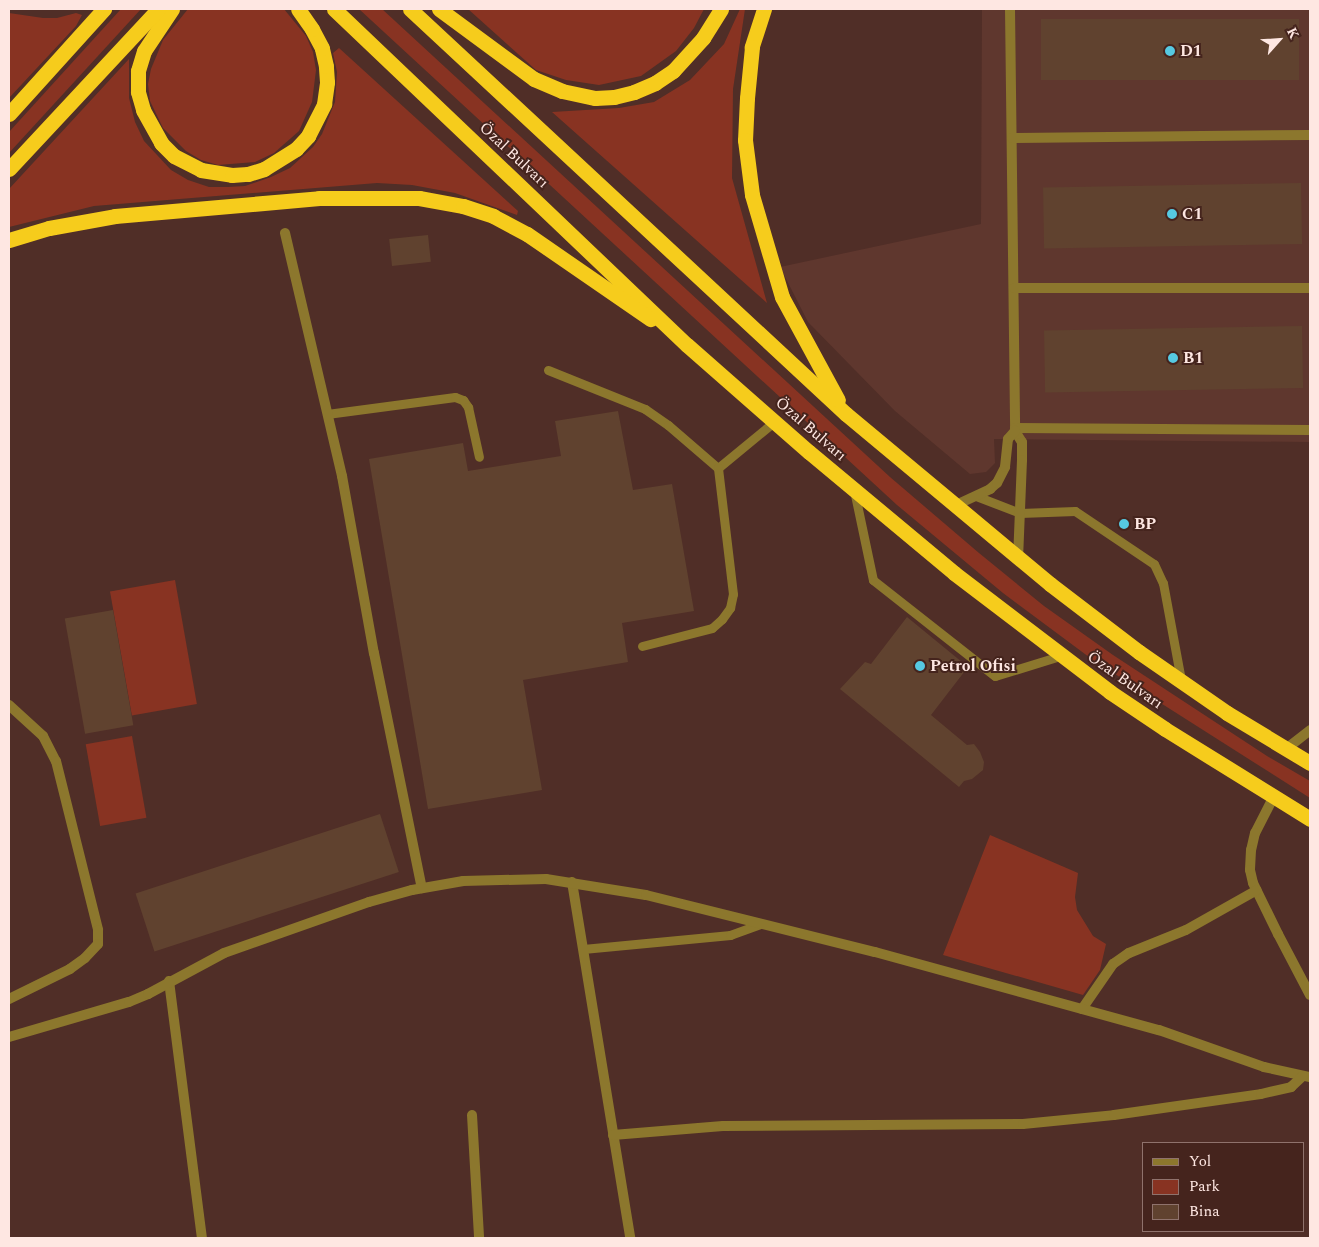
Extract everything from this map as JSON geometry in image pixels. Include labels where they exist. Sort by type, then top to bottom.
[{"type":"highway","points":[[9,114],[104,9]]},
{"type":"highway","points":[[9,169],[158,9]]},
{"type":"highway","points":[[172,9],[144,51],[138,71],[138,92],[142,110],[161,142],[174,156],[201,170],[232,175],[264,170],[296,149],[308,136],[324,104],[327,82],[322,48],[298,9]]},
{"type":"highway","name":"Özal Bulvarı","points":[[334,9],[687,345],[854,490],[954,573],[1060,656],[1164,729],[1273,798],[1310,819]]},
{"type":"highway","name":"Özal Bulvarı","points":[[410,9],[846,414],[1050,584],[1227,713],[1310,763]]},
{"type":"highway","points":[[439,9],[534,79],[562,92],[595,98],[614,97],[655,84],[673,71],[703,38],[721,9]]},
{"type":"highway","points":[[764,9],[752,47],[746,98],[745,140],[752,195],[782,297],[846,414]]},
{"type":"highway","points":[[9,240],[49,228],[115,216],[319,198],[419,198],[463,206],[493,216],[527,234],[687,345]]},
{"type":"street","points":[[1010,9],[1015,430],[1022,442],[1018,558]]},
{"type":"street","points":[[1012,138],[1310,135]]},
{"type":"street","points":[[285,233],[342,476],[374,653],[422,888]]},
{"type":"street","points":[[1014,288],[1310,288]]},
{"type":"street","points":[[1015,430],[1310,430]]},
{"type":"street","points":[[956,504],[990,489],[997,483],[1005,467],[1008,439],[1015,430]]},
{"type":"street","points":[[9,706],[43,736],[56,762],[98,930],[98,944],[85,958],[70,969],[9,999]]},
{"type":"street","points":[[1286,749],[1310,730]]},
{"type":"street","points":[[1273,798],[1255,833],[1251,850],[1250,870],[1257,890],[1310,995]]},
{"type":"street","points":[[9,1036],[129,1002],[148,994],[224,952],[369,902],[422,888],[463,881],[546,879],[646,895],[875,952],[1158,1030],[1264,1066],[1306,1077]]},
{"type":"street","points":[[572,882],[630,1238]]},
{"type":"street","points":[[1082,1009],[1113,964],[1128,953],[1186,930],[1257,890]]},
{"type":"street","points":[[169,981],[202,1238]]},
{"type":"street","points":[[614,1135],[763,1125],[1023,1124],[1114,1115],[1262,1094],[1291,1087],[1306,1077]]},
{"type":"street","points":[[472,1115],[479,1238]]},
{"type":"lane","points":[[548,370],[645,409],[668,425],[718,468],[732,594],[730,608],[722,620],[712,628],[642,646]]},
{"type":"lane","points":[[327,414],[455,397],[463,400],[468,407],[479,457]]},
{"type":"lane","points":[[718,468],[775,421]]},
{"type":"lane","points":[[854,490],[872,580],[995,676],[1060,656]]},
{"type":"lane","points":[[976,496],[1020,513],[1075,511],[1154,564],[1164,583],[1181,680]]},
{"type":"lane","points":[[583,949],[730,935],[762,924]]},
{"type":"shaded area","points":[[982,9],[1310,9],[1310,442],[994,439],[995,463],[986,472],[970,474],[895,411],[808,322],[780,267],[981,224]]},
{"type":"green space","points":[[121,9],[141,9],[9,153],[9,132]]},
{"type":"green space","points":[[188,9],[284,9],[306,36],[313,52],[316,70],[312,102],[299,131],[274,153],[255,162],[218,165],[201,160],[186,151],[163,128],[150,101],[148,84],[151,69],[163,40]]},
{"type":"green space","points":[[359,9],[382,9],[890,477],[979,553],[1044,606],[1113,655],[1267,756],[1310,781],[1310,798],[1093,660],[1003,593],[897,505]]},
{"type":"green space","points":[[468,9],[704,9],[694,28],[676,51],[641,76],[599,85],[566,80],[536,70]]},
{"type":"green space","points":[[740,9],[745,9],[733,89],[732,178],[767,303],[552,112],[619,108],[654,102],[690,80],[724,44]]},
{"type":"green space","points":[[9,13],[43,18],[57,18],[76,13],[82,15],[76,26],[9,98]]},
{"type":"green space","points":[[339,48],[518,211],[517,215],[455,193],[412,185],[377,183],[94,206],[9,227],[9,189],[129,59],[129,98],[135,122],[144,141],[171,170],[188,180],[209,187],[228,187],[245,186],[271,177],[290,168],[313,147],[322,134],[335,102],[337,72],[333,53]]},
{"type":"green space","points":[[175,580],[197,704],[132,716],[110,591]]},
{"type":"green space","points":[[132,736],[146,818],[100,826],[86,744]]},
{"type":"green space","points":[[990,835],[1078,873],[1075,897],[1077,910],[1093,936],[1106,944],[1100,970],[1083,995],[943,955]]},
{"type":"building","name":"D1","points":[[1041,19],[1299,19],[1299,80],[1041,80]]},
{"type":"building","name":"C1","points":[[1301,183],[1302,244],[1044,248],[1043,188]]},
{"type":"building","points":[[428,235],[431,262],[392,266],[389,239]]},
{"type":"building","name":"B1","points":[[1302,326],[1303,388],[1045,392],[1044,331]]},
{"type":"building","points":[[618,411],[633,490],[672,484],[694,611],[622,623],[628,662],[523,680],[542,790],[428,809],[369,459],[463,443],[468,471],[561,456],[555,421]]},
{"type":"building","points":[[113,610],[133,725],[85,734],[65,619]]},
{"type":"building","points":[[907,617],[968,667],[931,715],[967,745],[974,744],[984,762],[983,770],[972,779],[964,781],[959,787],[840,689],[865,662],[871,664]]},
{"type":"building","points":[[380,814],[399,872],[154,951],[136,893]]},
{"type":"place","name":"D1","points":[[1170,51]]},
{"type":"place","name":"C1","points":[[1172,214]]},
{"type":"place","name":"B1","points":[[1173,358]]},
{"type":"place","name":"BP","points":[[1124,524]]},
{"type":"place","name":"Petrol Ofisi","points":[[920,666]]}]
